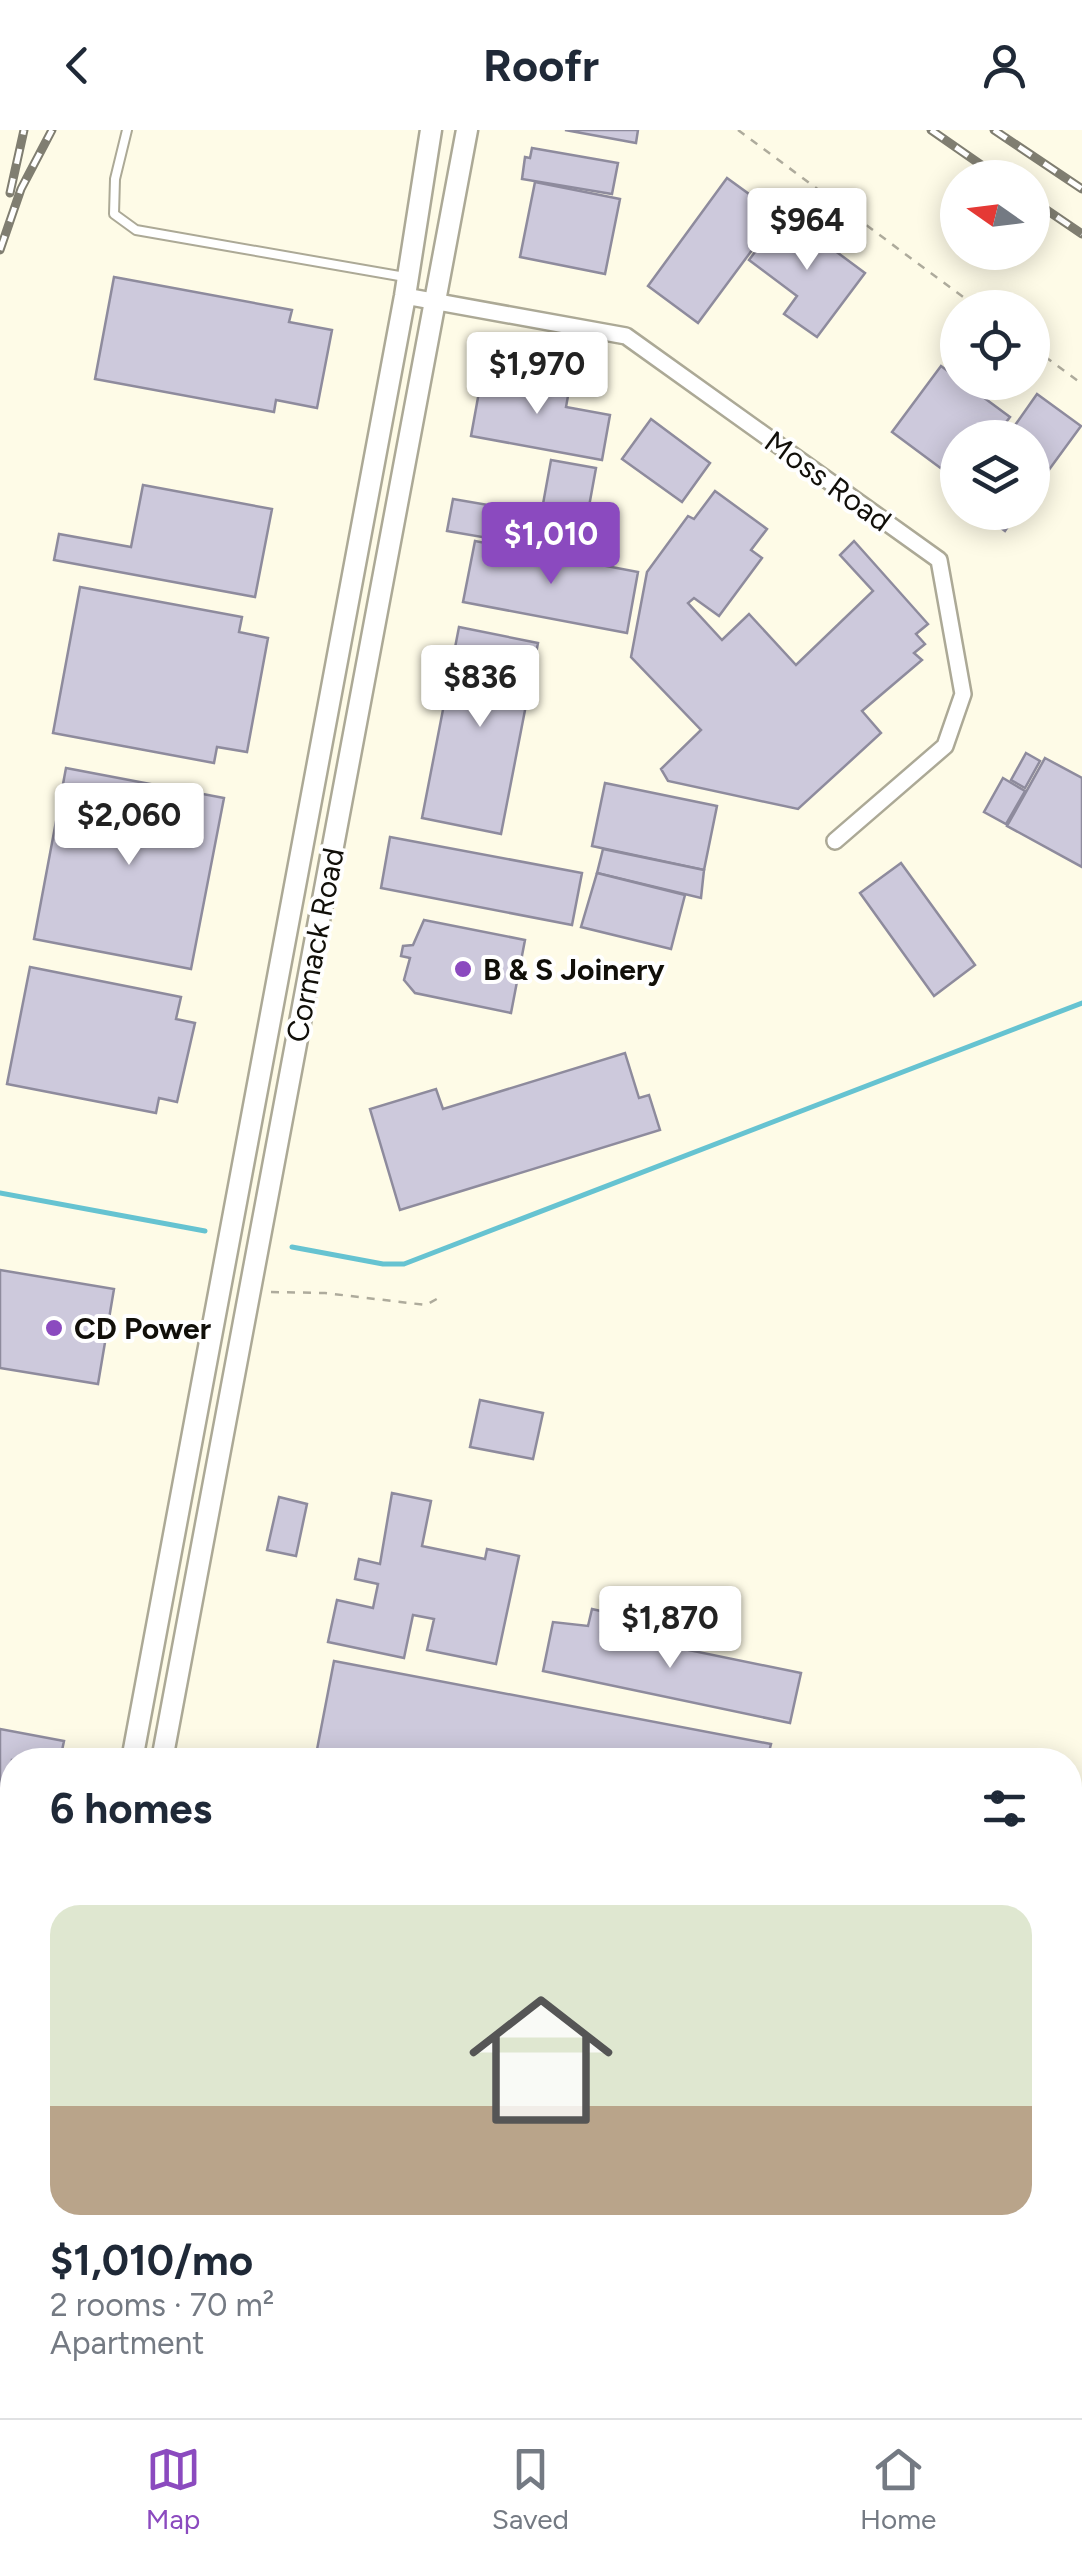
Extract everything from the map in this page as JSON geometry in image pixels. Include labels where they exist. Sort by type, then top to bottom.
[{"type":"street","name":"Cormack Road","points":[[134,1748],[407,287],[432,130]]},
{"type":"street","name":"Cormack Road","points":[[164,1748],[467,130]]},
{"type":"street","name":"Moss Road","points":[[407,287],[436,301],[626,336],[939,560],[964,694],[945,746],[835,841]]},
{"type":"lane","points":[[128,130],[115,179],[114,214],[136,230],[407,287]]},
{"type":"path","points":[[738,130],[954,290]]},
{"type":"path","points":[[1050,361],[1082,384]]},
{"type":"path","points":[[251,1284],[279,1295],[324,1293],[426,1305],[442,1296]]},
{"type":"building","points":[[565,130],[638,130],[636,143]]},
{"type":"building","points":[[532,148],[618,163],[612,194],[522,179],[525,157],[530,158]]},
{"type":"building","points":[[727,178],[778,215],[698,323],[648,286]]},
{"type":"building","points":[[535,182],[620,199],[605,274],[520,257]]},
{"type":"building","points":[[784,213],[865,273],[817,337],[784,314],[797,296],[749,260]]},
{"type":"building","points":[[114,277],[292,310],[289,322],[332,330],[317,408],[276,400],[274,412],[95,379]]},
{"type":"building","points":[[940,367],[940,400],[987,400],[1010,417],[940,420],[940,468],[892,432]]},
{"type":"building","points":[[483,370],[570,385],[566,407],[610,415],[602,460],[471,436]]},
{"type":"building","points":[[1033,400],[1045,400],[1081,426],[1050,468],[1050,420],[1019,420]]},
{"type":"building","points":[[651,419],[710,463],[682,502],[622,459]]},
{"type":"building","points":[[551,460],[596,468],[580,556],[535,548]]},
{"type":"building","points":[[143,485],[272,509],[255,597],[54,560],[59,534],[131,547]]},
{"type":"building","points":[[715,491],[767,529],[751,550],[762,558],[719,616],[694,598],[688,603],[722,640],[749,614],[796,665],[873,591],[840,555],[854,541],[928,624],[916,634],[925,644],[914,653],[922,660],[862,711],[881,733],[798,809],[668,781],[661,769],[701,730],[631,657],[647,572],[688,516],[694,519]]},
{"type":"building","points":[[453,499],[529,512],[523,544],[447,531]]},
{"type":"building","points":[[475,541],[638,572],[627,633],[463,602]]},
{"type":"building","points":[[80,587],[242,617],[239,632],[268,638],[247,752],[217,747],[214,763],[53,733]]},
{"type":"building","points":[[459,627],[538,643],[501,834],[422,818]]},
{"type":"building","points":[[1026,753],[1040,761],[1025,788],[1011,780]]},
{"type":"building","points":[[1045,758],[1082,778],[1082,867],[1007,826]]},
{"type":"building","points":[[66,768],[224,798],[191,969],[34,939]]},
{"type":"building","points":[[1003,778],[1025,791],[1006,824],[984,812]]},
{"type":"building","points":[[605,783],[717,806],[704,870],[592,846]]},
{"type":"building","points":[[390,837],[582,873],[572,925],[381,888]]},
{"type":"building","points":[[603,849],[704,870],[701,898],[597,873]]},
{"type":"building","points":[[901,863],[975,965],[934,996],[860,893]]},
{"type":"building","points":[[597,873],[685,895],[671,949],[581,927]]},
{"type":"building","name":"B & S Joinery","points":[[424,920],[525,940],[511,1013],[415,993],[404,980],[410,958],[401,956],[403,946],[413,945]]},
{"type":"building","points":[[30,967],[181,997],[176,1019],[195,1023],[177,1102],[159,1098],[156,1113],[7,1084]]},
{"type":"building","points":[[625,1053],[639,1098],[649,1095],[660,1130],[400,1210],[370,1109],[436,1089],[443,1109]]},
{"type":"building","name":"CD Power","points":[[0,1270],[114,1289],[98,1384],[0,1368]]},
{"type":"building","points":[[480,1400],[543,1413],[533,1459],[470,1447]]},
{"type":"building","points":[[392,1493],[431,1501],[422,1546],[485,1559],[487,1549],[519,1556],[496,1664],[427,1650],[434,1619],[413,1615],[404,1658],[328,1642],[337,1600],[373,1608],[378,1584],[355,1579],[359,1559],[380,1564]]},
{"type":"building","points":[[279,1497],[307,1504],[296,1556],[267,1550]]},
{"type":"building","points":[[592,1609],[605,1612],[601,1632],[801,1673],[790,1723],[543,1671],[553,1622],[588,1626]]},
{"type":"building","points":[[334,1661],[771,1744],[770,1748],[317,1748]]},
{"type":"building","points":[[0,1729],[64,1741],[63,1748],[0,1748]]},
{"type":"waterway","points":[[292,1247],[383,1264],[404,1264],[1082,1003]]},
{"type":"waterway","points":[[0,1193],[205,1231]]},
{"type":"railway","points":[[10,193],[24,130]]},
{"type":"railway","points":[[0,250],[21,189],[52,130]]},
{"type":"railway","points":[[931,130],[974,160]]},
{"type":"railway","points":[[994,130],[1082,189]]},
{"type":"railway","points":[[1050,212],[1082,234]]},
{"type":"place","name":"B & S Joinery","points":[[463,969]]},
{"type":"place","name":"CD Power","points":[[54,1328]]}]
